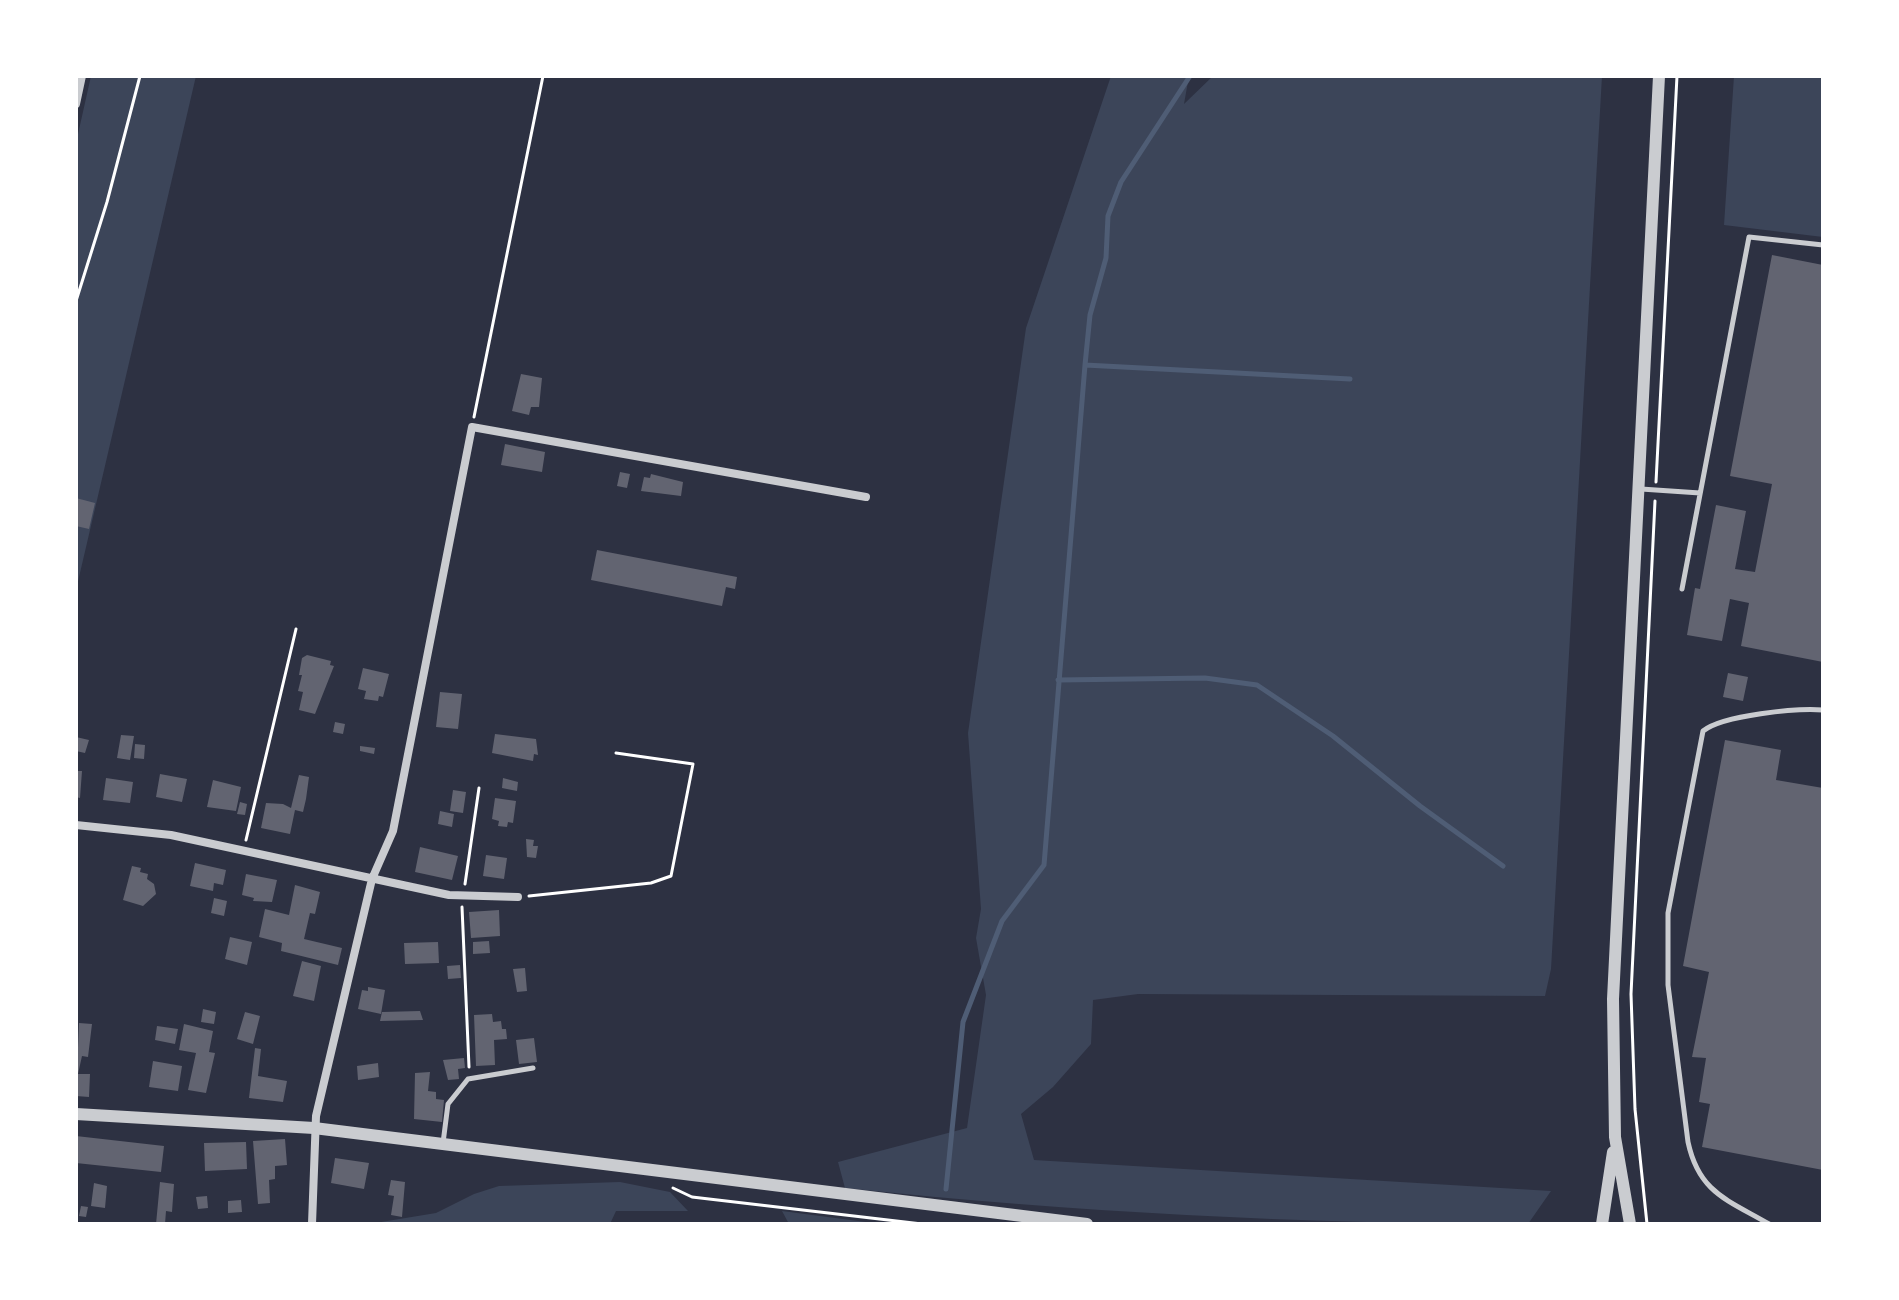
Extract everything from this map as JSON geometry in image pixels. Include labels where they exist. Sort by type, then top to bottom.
[{"type":"street","points":[[76,104],[82,76]]},
{"type":"street","points":[[1602,1224],[1615,1137],[1614,935],[1659,76]]},
{"type":"street","points":[[312,1224],[314,1128],[372,879],[393,831],[472,427],[866,497]]},
{"type":"street","points":[[76,825],[171,835],[463,896],[518,897]]},
{"type":"street","points":[[76,1114],[314,1128],[678,1176],[1087,1224]]},
{"type":"street","points":[[1615,1137],[1630,1224]]},
{"type":"lane","points":[[1682,589],[1749,237],[1823,245]]},
{"type":"lane","points":[[1637,489],[1700,493]]},
{"type":"lane","points":[[1769,1224],[1706,1187],[1694,1167],[1688,1142],[1668,985],[1669,902],[1703,731],[1716,723],[1802,709],[1823,710]]},
{"type":"lane","points":[[443,1143],[448,1104],[468,1079],[533,1068]]},
{"type":"path","points":[[76,301],[107,202],[140,76]]},
{"type":"path","points":[[472,427],[543,76]]},
{"type":"path","points":[[1647,1224],[1634,1095],[1631,994],[1677,76]]},
{"type":"path","points":[[243,852],[296,629]]},
{"type":"path","points":[[518,897],[651,883],[671,876],[693,764],[616,753]]},
{"type":"path","points":[[468,1079],[463,896],[479,788]]},
{"type":"path","points":[[670,1187],[692,1197],[922,1224]]},
{"type":"shaded area","points":[[91,76],[196,76],[76,590],[76,143]]},
{"type":"shaded area","points":[[1111,76],[1189,76],[1184,104],[1213,76],[1602,76],[1551,969],[1545,996],[1138,994],[1093,1000],[1091,1044],[1053,1087],[1021,1114],[1034,1160],[1551,1191],[1528,1224],[1357,1222],[1186,1215],[1015,1204],[845,1188],[838,1162],[967,1128],[986,995],[976,938],[981,909],[968,733],[1026,328]]},
{"type":"shaded area","points":[[1734,76],[1823,76],[1823,237],[1724,225]]},
{"type":"shaded area","points":[[620,1182],[670,1192],[688,1211],[616,1211],[610,1224],[369,1224],[436,1213],[474,1194],[499,1186]]},
{"type":"shaded area","points":[[782,1211],[881,1224],[789,1224]]},
{"type":"building","points":[[1772,255],[1823,265],[1823,662],[1741,646],[1749,603],[1730,599],[1722,641],[1687,635],[1695,588],[1700,589],[1716,505],[1746,511],[1735,569],[1755,572],[1772,484],[1730,476]]},
{"type":"building","points":[[521,374],[542,378],[539,407],[531,407],[529,415],[512,411]]},
{"type":"building","points":[[505,444],[545,452],[542,472],[501,465]]},
{"type":"building","points":[[620,472],[630,474],[627,488],[617,486]]},
{"type":"building","points":[[651,474],[683,482],[681,496],[641,491],[644,477],[650,478]]},
{"type":"building","points":[[76,498],[95,503],[89,529],[76,526]]},
{"type":"building","points":[[597,550],[737,577],[735,589],[726,587],[722,606],[591,580]]},
{"type":"building","points":[[307,655],[331,661],[330,665],[334,666],[315,714],[299,710],[303,692],[298,691],[302,675],[299,675],[302,658]]},
{"type":"building","points":[[363,668],[389,674],[383,697],[379,696],[378,701],[364,699],[366,691],[358,689]]},
{"type":"building","points":[[1728,673],[1748,677],[1743,701],[1723,697]]},
{"type":"building","points":[[440,692],[462,694],[458,729],[436,727]]},
{"type":"building","points":[[335,722],[345,724],[343,734],[333,732]]},
{"type":"building","points":[[495,734],[536,739],[538,755],[534,754],[533,761],[492,753]]},
{"type":"building","points":[[121,735],[134,736],[130,760],[117,758]]},
{"type":"building","points":[[76,737],[89,740],[85,753],[76,751]]},
{"type":"building","points":[[1725,740],[1781,750],[1776,780],[1823,788],[1823,1170],[1702,1147],[1710,1104],[1699,1102],[1706,1058],[1692,1057],[1709,972],[1683,966]]},
{"type":"building","points":[[135,744],[145,745],[144,759],[134,758]]},
{"type":"building","points":[[360,746],[375,748],[374,754],[360,751]]},
{"type":"building","points":[[76,771],[82,771],[80,798],[76,797]]},
{"type":"building","points":[[160,774],[187,779],[182,802],[156,797]]},
{"type":"building","points":[[299,775],[309,777],[306,799],[303,812],[295,810],[290,834],[261,828],[266,803],[291,808]]},
{"type":"building","points":[[106,778],[133,782],[130,803],[103,800]]},
{"type":"building","points":[[503,778],[518,782],[517,791],[502,788]]},
{"type":"building","points":[[213,780],[241,787],[236,811],[207,807]]},
{"type":"building","points":[[453,790],[466,792],[463,813],[450,811]]},
{"type":"building","points":[[495,798],[516,801],[513,823],[508,822],[507,827],[498,826],[499,821],[492,819]]},
{"type":"building","points":[[240,802],[247,804],[245,815],[237,814]]},
{"type":"building","points":[[440,811],[454,814],[452,827],[438,824]]},
{"type":"building","points":[[526,839],[534,840],[533,846],[538,846],[536,858],[527,857]]},
{"type":"building","points":[[420,847],[458,856],[452,880],[415,872]]},
{"type":"building","points":[[486,855],[507,858],[504,879],[483,876]]},
{"type":"building","points":[[195,863],[226,870],[223,885],[214,883],[213,891],[190,886]]},
{"type":"building","points":[[132,866],[141,868],[140,872],[148,874],[147,879],[154,884],[156,894],[143,906],[123,900]]},
{"type":"building","points":[[246,874],[277,880],[272,902],[253,901],[254,898],[242,895]]},
{"type":"building","points":[[295,885],[320,892],[315,914],[310,913],[304,939],[342,948],[338,965],[281,951],[282,943],[259,937],[265,909],[289,915]]},
{"type":"building","points":[[214,898],[227,901],[224,916],[211,913]]},
{"type":"building","points":[[499,910],[500,936],[471,938],[469,912]]},
{"type":"building","points":[[230,937],[252,942],[247,965],[225,959]]},
{"type":"building","points":[[489,941],[490,953],[473,954],[473,942]]},
{"type":"building","points":[[438,942],[439,963],[405,964],[404,943]]},
{"type":"building","points":[[302,961],[321,966],[314,1001],[293,996]]},
{"type":"building","points":[[460,965],[461,978],[448,979],[447,966]]},
{"type":"building","points":[[525,968],[527,991],[517,992],[513,969]]},
{"type":"building","points":[[368,987],[385,990],[381,1014],[358,1009],[362,990],[368,991]]},
{"type":"building","points":[[203,1009],[216,1012],[214,1024],[201,1022]]},
{"type":"building","points":[[420,1011],[423,1020],[380,1021],[382,1012]]},
{"type":"building","points":[[245,1012],[260,1016],[253,1044],[237,1039]]},
{"type":"building","points":[[492,1014],[493,1022],[501,1021],[502,1029],[506,1029],[507,1039],[494,1040],[495,1065],[476,1066],[474,1015]]},
{"type":"building","points":[[79,1023],[92,1024],[88,1057],[82,1056],[78,1074],[90,1074],[89,1097],[76,1096]]},
{"type":"building","points":[[184,1024],[213,1031],[209,1052],[215,1053],[206,1093],[188,1090],[196,1053],[179,1050]]},
{"type":"building","points":[[157,1026],[178,1029],[175,1044],[155,1040]]},
{"type":"building","points":[[534,1038],[537,1062],[519,1064],[516,1040]]},
{"type":"building","points":[[255,1048],[261,1049],[258,1076],[287,1081],[283,1102],[249,1098]]},
{"type":"building","points":[[464,1058],[465,1068],[458,1069],[459,1079],[448,1080],[443,1060]]},
{"type":"building","points":[[153,1061],[182,1066],[178,1091],[149,1087]]},
{"type":"building","points":[[378,1063],[379,1077],[358,1080],[357,1066]]},
{"type":"building","points":[[430,1072],[428,1091],[436,1092],[436,1099],[444,1100],[442,1122],[414,1119],[415,1073]]},
{"type":"building","points":[[76,1136],[164,1146],[161,1172],[76,1163]]},
{"type":"building","points":[[285,1139],[287,1165],[275,1166],[275,1179],[269,1180],[270,1203],[258,1204],[253,1141]]},
{"type":"building","points":[[246,1142],[247,1169],[205,1171],[204,1143]]},
{"type":"building","points":[[335,1158],[369,1163],[364,1189],[331,1183]]},
{"type":"building","points":[[391,1180],[405,1182],[402,1217],[391,1215],[394,1196],[388,1195]]},
{"type":"building","points":[[160,1182],[174,1184],[172,1212],[166,1211],[165,1224],[156,1224]]},
{"type":"building","points":[[94,1183],[107,1186],[105,1208],[91,1206]]},
{"type":"building","points":[[207,1196],[208,1208],[198,1209],[196,1197]]},
{"type":"building","points":[[241,1200],[242,1212],[228,1213],[228,1201]]},
{"type":"building","points":[[81,1206],[88,1207],[86,1217],[79,1216]]},
{"type":"waterway","points":[[946,1189],[963,1022],[1002,921],[1044,865],[1085,365],[1090,315],[1106,258],[1108,216],[1121,182],[1190,76]]},
{"type":"waterway","points":[[1085,365],[1350,379]]},
{"type":"waterway","points":[[1058,680],[1205,678],[1257,685],[1333,736],[1420,806],[1503,866]]}]
